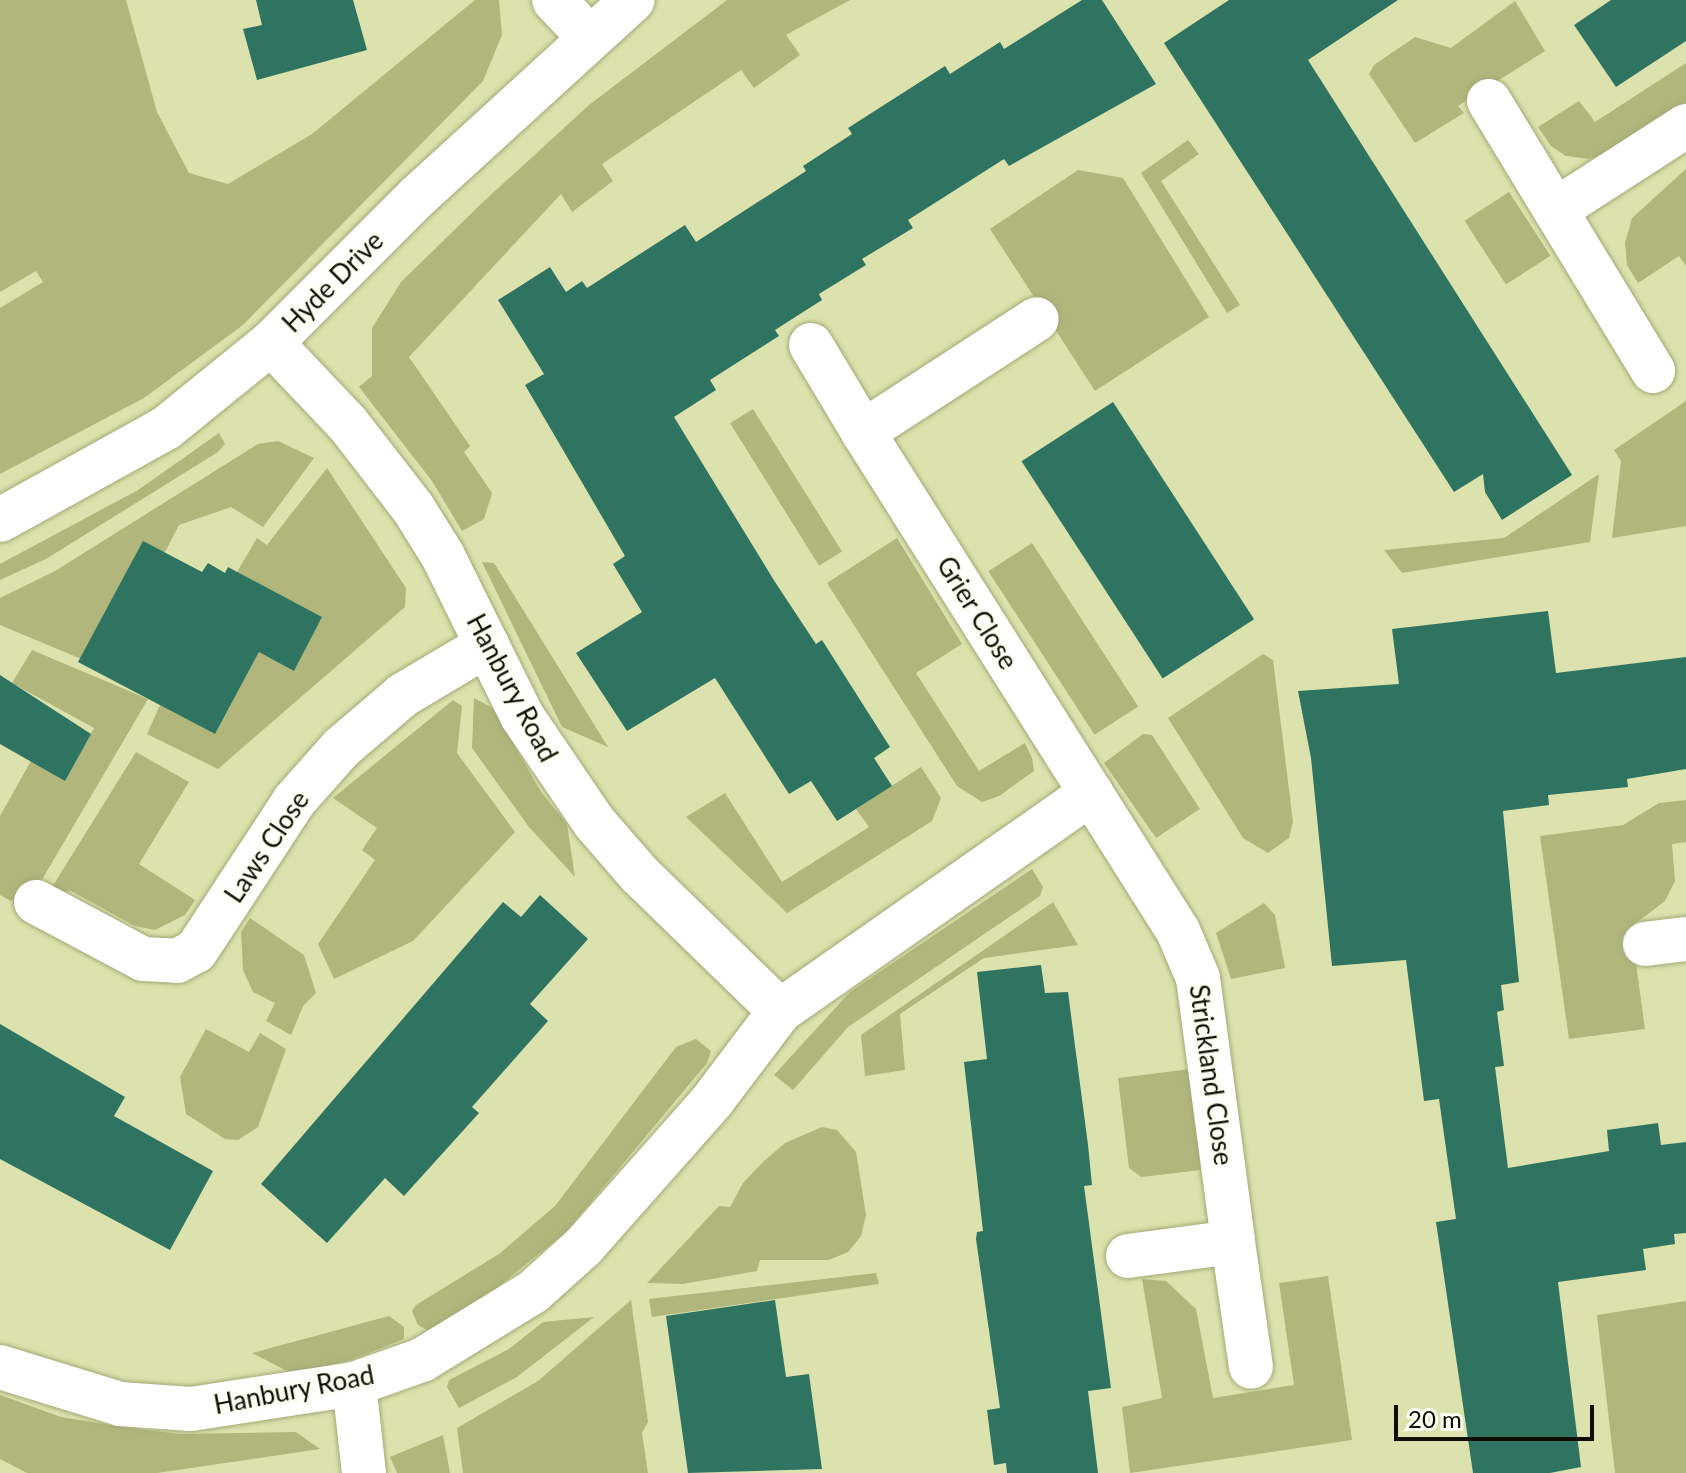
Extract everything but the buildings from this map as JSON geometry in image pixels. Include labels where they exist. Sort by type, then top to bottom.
[{"type":"street","points":[[554,0],[588,36]]},
{"type":"street","name":"Hyde Drive","points":[[0,520],[166,428],[271,343],[588,36],[633,0]]},
{"type":"street","points":[[1489,101],[1653,371]]},
{"type":"street","points":[[1557,209],[1686,126]]},
{"type":"street","points":[[863,432],[1037,319]]},
{"type":"street","name":"Hanbury Road","points":[[271,343],[348,424],[413,508],[522,716],[594,822],[639,874],[780,1011]]},
{"type":"street","name":"Grier Close","points":[[811,345],[1091,793]]},
{"type":"street","name":"Laws Close","points":[[36,902],[143,959],[177,961],[196,951],[294,801],[341,748],[403,695],[487,645]]},
{"type":"street","name":"Hanbury Road","points":[[0,1367],[120,1404],[191,1409],[354,1384],[422,1360],[533,1292],[583,1247],[679,1140],[780,1011],[1091,793]]},
{"type":"street","name":"Strickland Close","points":[[1091,793],[1151,883],[1198,978],[1251,1367]]},
{"type":"street","points":[[1128,1256],[1233,1242]]},
{"type":"street","points":[[354,1384],[364,1473]]},
{"type":"green space","points":[[0,0],[126,0],[157,112],[189,173],[228,184],[312,134],[475,0],[499,0],[502,35],[483,81],[243,325],[144,398],[0,474],[0,308],[43,282],[36,271],[0,292]]},
{"type":"green space","points":[[727,0],[850,0],[786,35],[800,55],[754,88],[741,70],[602,164],[613,181],[572,212],[561,194],[409,357],[470,446],[464,452],[492,493],[484,519],[462,531],[432,481],[359,387],[372,376],[372,328],[401,282],[482,203],[589,105]]},
{"type":"green space","points":[[1515,1],[1545,51],[1458,106],[1464,113],[1415,143],[1369,74],[1374,65],[1415,37],[1451,48]]},
{"type":"green space","points":[[1686,63],[1686,102],[1613,152],[1589,159],[1566,156],[1551,146],[1538,127],[1579,101],[1595,122]]},
{"type":"green space","points":[[1188,140],[1199,154],[1161,181],[1240,305],[1227,313],[1141,173]]},
{"type":"green space","points":[[1686,169],[1686,266],[1679,256],[1638,283],[1627,265],[1625,243],[1632,218]]},
{"type":"green space","points":[[1078,170],[1123,178],[1209,317],[1095,391],[990,229]]},
{"type":"green space","points":[[1509,192],[1550,256],[1506,285],[1465,221]]},
{"type":"green space","points":[[1686,401],[1686,526],[1612,538],[1621,461],[1614,450]]},
{"type":"green space","points":[[753,409],[842,551],[819,566],[730,423]]},
{"type":"green space","points":[[219,433],[225,444],[218,452],[46,559],[0,580],[0,564],[138,490]]},
{"type":"green space","points":[[278,441],[314,458],[263,527],[231,507],[179,525],[165,552],[136,682],[0,625],[0,598],[55,571],[258,444]]},
{"type":"green space","points":[[327,468],[406,588],[405,607],[218,769],[147,734],[160,705],[215,734],[259,652],[294,670],[322,617],[237,572],[257,538],[267,545]]},
{"type":"green space","points":[[1599,474],[1590,542],[1402,573],[1384,550],[1504,538]]},
{"type":"green space","points":[[897,538],[962,644],[916,673],[979,771],[1025,743],[1032,758],[1034,771],[999,796],[982,802],[957,786],[827,583]]},
{"type":"green space","points":[[1032,543],[1138,707],[1095,735],[988,571]]},
{"type":"green space","points":[[482,562],[494,563],[608,747],[562,727]]},
{"type":"green space","points":[[32,650],[148,699],[33,895],[11,901],[0,895],[0,816],[31,761],[65,780],[94,728],[12,683]]},
{"type":"green space","points":[[1263,654],[1273,660],[1293,822],[1289,838],[1268,853],[1243,838],[1168,718]]},
{"type":"green space","points":[[474,698],[493,708],[541,792],[567,824],[575,877],[529,827],[472,748]]},
{"type":"green space","points":[[453,700],[462,706],[457,753],[515,832],[413,941],[334,979],[318,944],[375,860],[362,850],[377,828],[333,798]]},
{"type":"green space","points":[[1143,734],[1152,735],[1200,809],[1156,838],[1104,763]]},
{"type":"green space","points":[[136,752],[189,782],[139,864],[195,900],[185,915],[155,930],[135,926],[71,891],[49,892]]},
{"type":"green space","points":[[921,767],[941,798],[932,821],[787,913],[686,817],[725,793],[782,882],[869,827],[856,809]]},
{"type":"green space","points":[[1686,800],[1686,842],[1672,844],[1675,881],[1665,901],[1631,927],[1645,1029],[1569,1039],[1540,836],[1623,825],[1659,803]]},
{"type":"green space","points":[[1032,869],[1043,887],[1040,896],[848,1027],[793,1090],[774,1075],[850,992]]},
{"type":"green space","points":[[1053,902],[1078,945],[984,958],[900,1014],[905,1070],[865,1076],[861,1035]]},
{"type":"green space","points":[[1264,903],[1275,915],[1285,968],[1231,979],[1216,933]]},
{"type":"green space","points":[[250,918],[304,955],[316,993],[303,1006],[291,1035],[266,1021],[275,1003],[253,992],[243,970],[241,932]]},
{"type":"green space","points":[[206,1029],[249,1052],[260,1033],[286,1049],[258,1127],[238,1140],[225,1139],[186,1114],[180,1077]]},
{"type":"green space","points":[[696,1039],[711,1051],[707,1063],[566,1232],[479,1302],[427,1330],[418,1325],[412,1311],[416,1305],[499,1254],[555,1206],[676,1047]]},
{"type":"green space","points":[[1190,1069],[1201,1170],[1141,1177],[1129,1168],[1118,1078]]},
{"type":"green space","points":[[822,1127],[837,1130],[856,1152],[866,1215],[861,1236],[848,1252],[829,1260],[760,1260],[757,1271],[683,1284],[647,1283],[719,1206],[730,1207],[743,1183],[764,1161],[785,1143]]},
{"type":"green space","points":[[876,1273],[879,1284],[652,1317],[649,1299]]},
{"type":"green space","points":[[1328,1276],[1352,1440],[1130,1473],[1122,1407],[1162,1398],[1142,1279],[1166,1281],[1196,1309],[1213,1398],[1294,1385],[1279,1283]]},
{"type":"green space","points":[[631,1300],[648,1422],[642,1433],[648,1473],[463,1473],[457,1428],[538,1381]]},
{"type":"green space","points":[[1686,1301],[1686,1473],[1615,1473],[1597,1315]]},
{"type":"green space","points":[[389,1316],[404,1327],[404,1339],[351,1360],[293,1374],[252,1353]]},
{"type":"green space","points":[[594,1317],[517,1377],[459,1408],[447,1387],[449,1380],[509,1349],[543,1322]]},
{"type":"green space","points":[[0,1395],[61,1417],[123,1427],[180,1434],[296,1432],[320,1449],[157,1473],[27,1473],[0,1459]]},
{"type":"green space","points":[[443,1435],[450,1473],[397,1473],[390,1457]]}]
